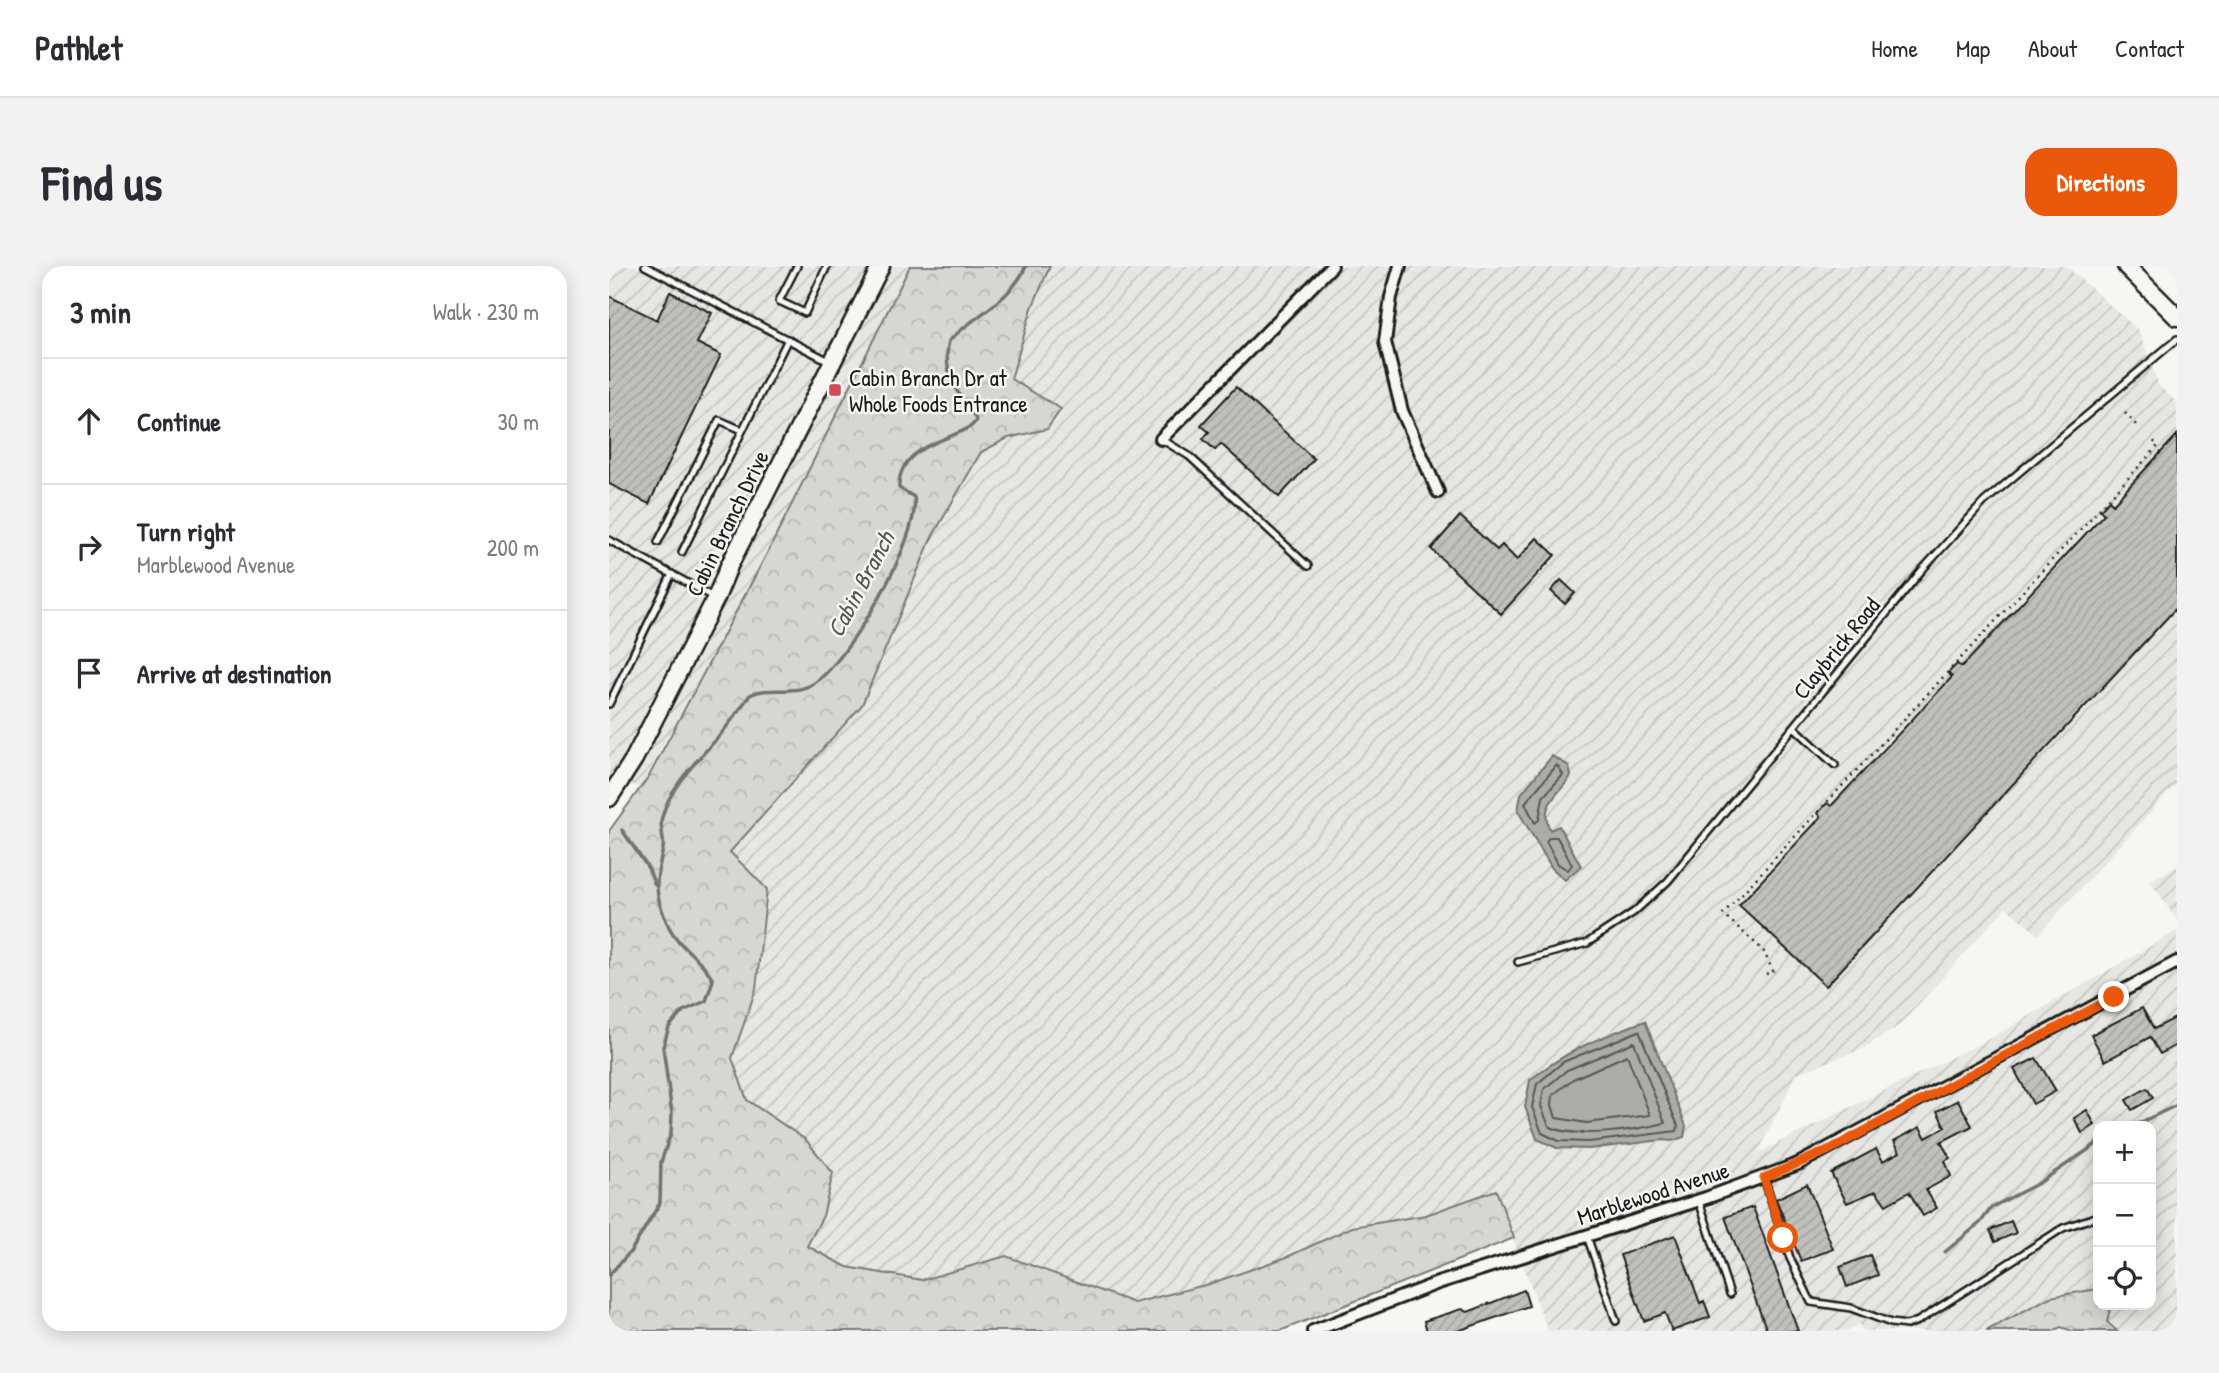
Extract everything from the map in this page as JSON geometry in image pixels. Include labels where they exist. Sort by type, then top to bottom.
[{"type":"street","name":"Cabin Branch Drive","points":[[609,798],[634,758],[716,598],[729,566],[881,266]]},
{"type":"street","points":[[1160,439],[1332,266]]},
{"type":"street","points":[[1400,266],[1391,297],[1385,342],[1402,411],[1438,492]]},
{"type":"street","points":[[2126,266],[2177,317]]},
{"type":"street","name":"Marblewood Avenue","points":[[1313,1331],[1438,1283],[1764,1178],[1829,1150],[2177,962]]},
{"type":"lane","points":[[645,266],[832,363]]},
{"type":"lane","points":[[797,266],[779,301],[805,313],[827,266]]},
{"type":"lane","points":[[682,552],[787,339]]},
{"type":"lane","name":"Claybrick Road","points":[[1518,962],[1587,943],[1634,912],[1668,881],[1921,570],[1985,502],[2177,339]]},
{"type":"lane","points":[[658,541],[719,420],[742,430]]},
{"type":"lane","points":[[1160,439],[1189,456],[1308,566]]},
{"type":"lane","points":[[609,540],[716,598]]},
{"type":"lane","points":[[609,704],[672,574]]},
{"type":"lane","points":[[1794,727],[1835,765]]},
{"type":"lane","points":[[1764,1178],[1790,1258],[1811,1302],[1851,1308],[1907,1325],[1918,1321],[2063,1228],[2093,1218]]},
{"type":"lane","points":[[1699,1201],[1730,1294]]},
{"type":"lane","points":[[1587,1236],[1616,1321]]},
{"type":"path","points":[[2125,413],[2137,426]]},
{"type":"path","points":[[1766,974],[1773,971],[1763,950],[1723,914],[2158,446],[2151,438]]},
{"type":"shaded area","points":[[609,266],[910,266],[772,544],[640,788],[609,774]]},
{"type":"shaded area","points":[[1050,266],[2066,266],[2139,331],[2159,386],[2177,403],[2177,783],[2038,935],[2006,907],[1900,1025],[1862,1049],[1796,1074],[1758,1153],[1991,1038],[2177,931],[2177,1331],[2117,1331],[2107,1322],[2110,1310],[2156,1310],[2156,1121],[2093,1121],[2093,1290],[2050,1297],[1986,1331],[1863,1331],[1859,1324],[1846,1331],[1548,1331],[1495,1191],[1426,1215],[1352,1227],[1287,1257],[1209,1284],[1134,1303],[1006,1256],[922,1280],[847,1267],[807,1246],[823,1216],[806,1140],[747,1099],[732,1057],[756,989],[730,852],[862,705],[931,539],[981,452],[1008,438],[1047,429],[1060,409],[1011,380],[1032,308]]},
{"type":"shaded area","points":[[2177,866],[2177,920],[2150,881]]},
{"type":"green space","points":[[910,266],[1050,266],[1032,308],[1011,379],[1061,409],[1047,429],[1008,438],[981,452],[931,539],[862,705],[730,852],[767,889],[756,989],[732,1058],[747,1100],[806,1140],[833,1173],[823,1216],[807,1246],[847,1267],[922,1280],[1006,1256],[1134,1303],[1209,1284],[1287,1257],[1352,1227],[1426,1215],[1496,1190],[1514,1238],[1280,1331],[609,1331],[609,831],[649,776],[772,544]]},
{"type":"green space","points":[[2093,1290],[2093,1310],[2110,1310],[2107,1322],[2117,1331],[2072,1331],[2061,1327],[2053,1331],[1986,1331],[2050,1297]]},
{"type":"water","points":[[1552,756],[1569,766],[1571,776],[1551,801],[1547,821],[1550,830],[1559,826],[1581,866],[1565,880],[1552,868],[1518,811],[1521,794]]},
{"type":"water","points":[[1645,1021],[1686,1126],[1684,1137],[1672,1141],[1589,1149],[1557,1148],[1537,1139],[1525,1107],[1530,1080],[1557,1060],[1585,1045]]},
{"type":"building","points":[[670,292],[712,313],[697,343],[721,355],[649,504],[609,484],[609,296],[657,320]]},
{"type":"building","points":[[1236,387],[1314,459],[1279,497],[1221,444],[1215,450],[1203,439],[1209,432],[1201,425]]},
{"type":"building","points":[[2177,435],[2177,607],[1826,986],[1739,905],[1821,817],[1818,813],[1827,803],[1831,806],[1952,677],[1948,673],[1957,664],[1962,667],[2104,514],[2100,510],[2109,500],[2113,504]]},
{"type":"building","points":[[1460,516],[1497,550],[1502,545],[1517,560],[1537,538],[1555,555],[1501,614],[1431,549]]},
{"type":"building","points":[[1561,580],[1575,593],[1565,604],[1551,591]]},
{"type":"building","points":[[2142,1008],[2154,1029],[2177,1017],[2177,1045],[2160,1054],[2150,1037],[2105,1061],[2091,1035]]},
{"type":"building","points":[[2036,1058],[2056,1091],[2033,1104],[2014,1069]]},
{"type":"building","points":[[2147,1088],[2153,1098],[2132,1110],[2126,1100]]},
{"type":"building","points":[[1958,1100],[1972,1126],[1941,1142],[1950,1158],[1945,1161],[1951,1176],[1926,1190],[1937,1208],[1923,1216],[1909,1192],[1886,1205],[1876,1191],[1847,1203],[1831,1173],[1876,1149],[1883,1161],[1900,1152],[1894,1141],[1920,1127],[1926,1138],[1945,1127],[1937,1111]]},
{"type":"building","points":[[2087,1110],[2093,1126],[2082,1133],[2074,1118]]},
{"type":"building","points":[[1807,1184],[1833,1249],[1801,1261],[1776,1199]]},
{"type":"building","points":[[1753,1207],[1798,1331],[1767,1331],[1725,1217]]},
{"type":"building","points":[[2011,1221],[2016,1233],[1995,1242],[1990,1230]]},
{"type":"building","points":[[1675,1235],[1700,1303],[1704,1301],[1710,1317],[1672,1331],[1665,1313],[1644,1321],[1620,1255]]},
{"type":"building","points":[[1870,1255],[1878,1275],[1847,1287],[1840,1267]]},
{"type":"building","points":[[1524,1290],[1529,1306],[1458,1331],[1427,1331],[1424,1321],[1462,1309],[1468,1312]]},
{"type":"waterway","name":"Cabin Branch","points":[[609,1275],[631,1251],[660,1203],[661,1162],[671,1133],[672,1114],[663,1047],[669,1027],[683,1011],[706,1001],[713,980],[674,935],[660,905],[657,880],[663,845],[661,821],[666,806],[683,776],[723,731],[750,695],[805,688],[813,684],[845,651],[862,626],[894,568],[913,516],[914,497],[899,488],[902,472],[910,459],[922,449],[972,426],[976,419],[953,383],[947,363],[949,341],[1002,298],[1020,278],[1026,266]]},
{"type":"waterway","points":[[622,830],[648,868],[655,885]]},
{"type":"waterway","points":[[2143,1121],[2177,1105]]},
{"type":"waterway","points":[[1945,1252],[1980,1223],[1992,1207],[2039,1183],[2093,1146]]},
{"type":"place","name":"Cabin Branch Dr at Whole Foods Entrance","points":[[835,390]]},
{"type":"route","points":[[1783,1238],[1764,1178],[1829,1150],[2114,997]]}]
